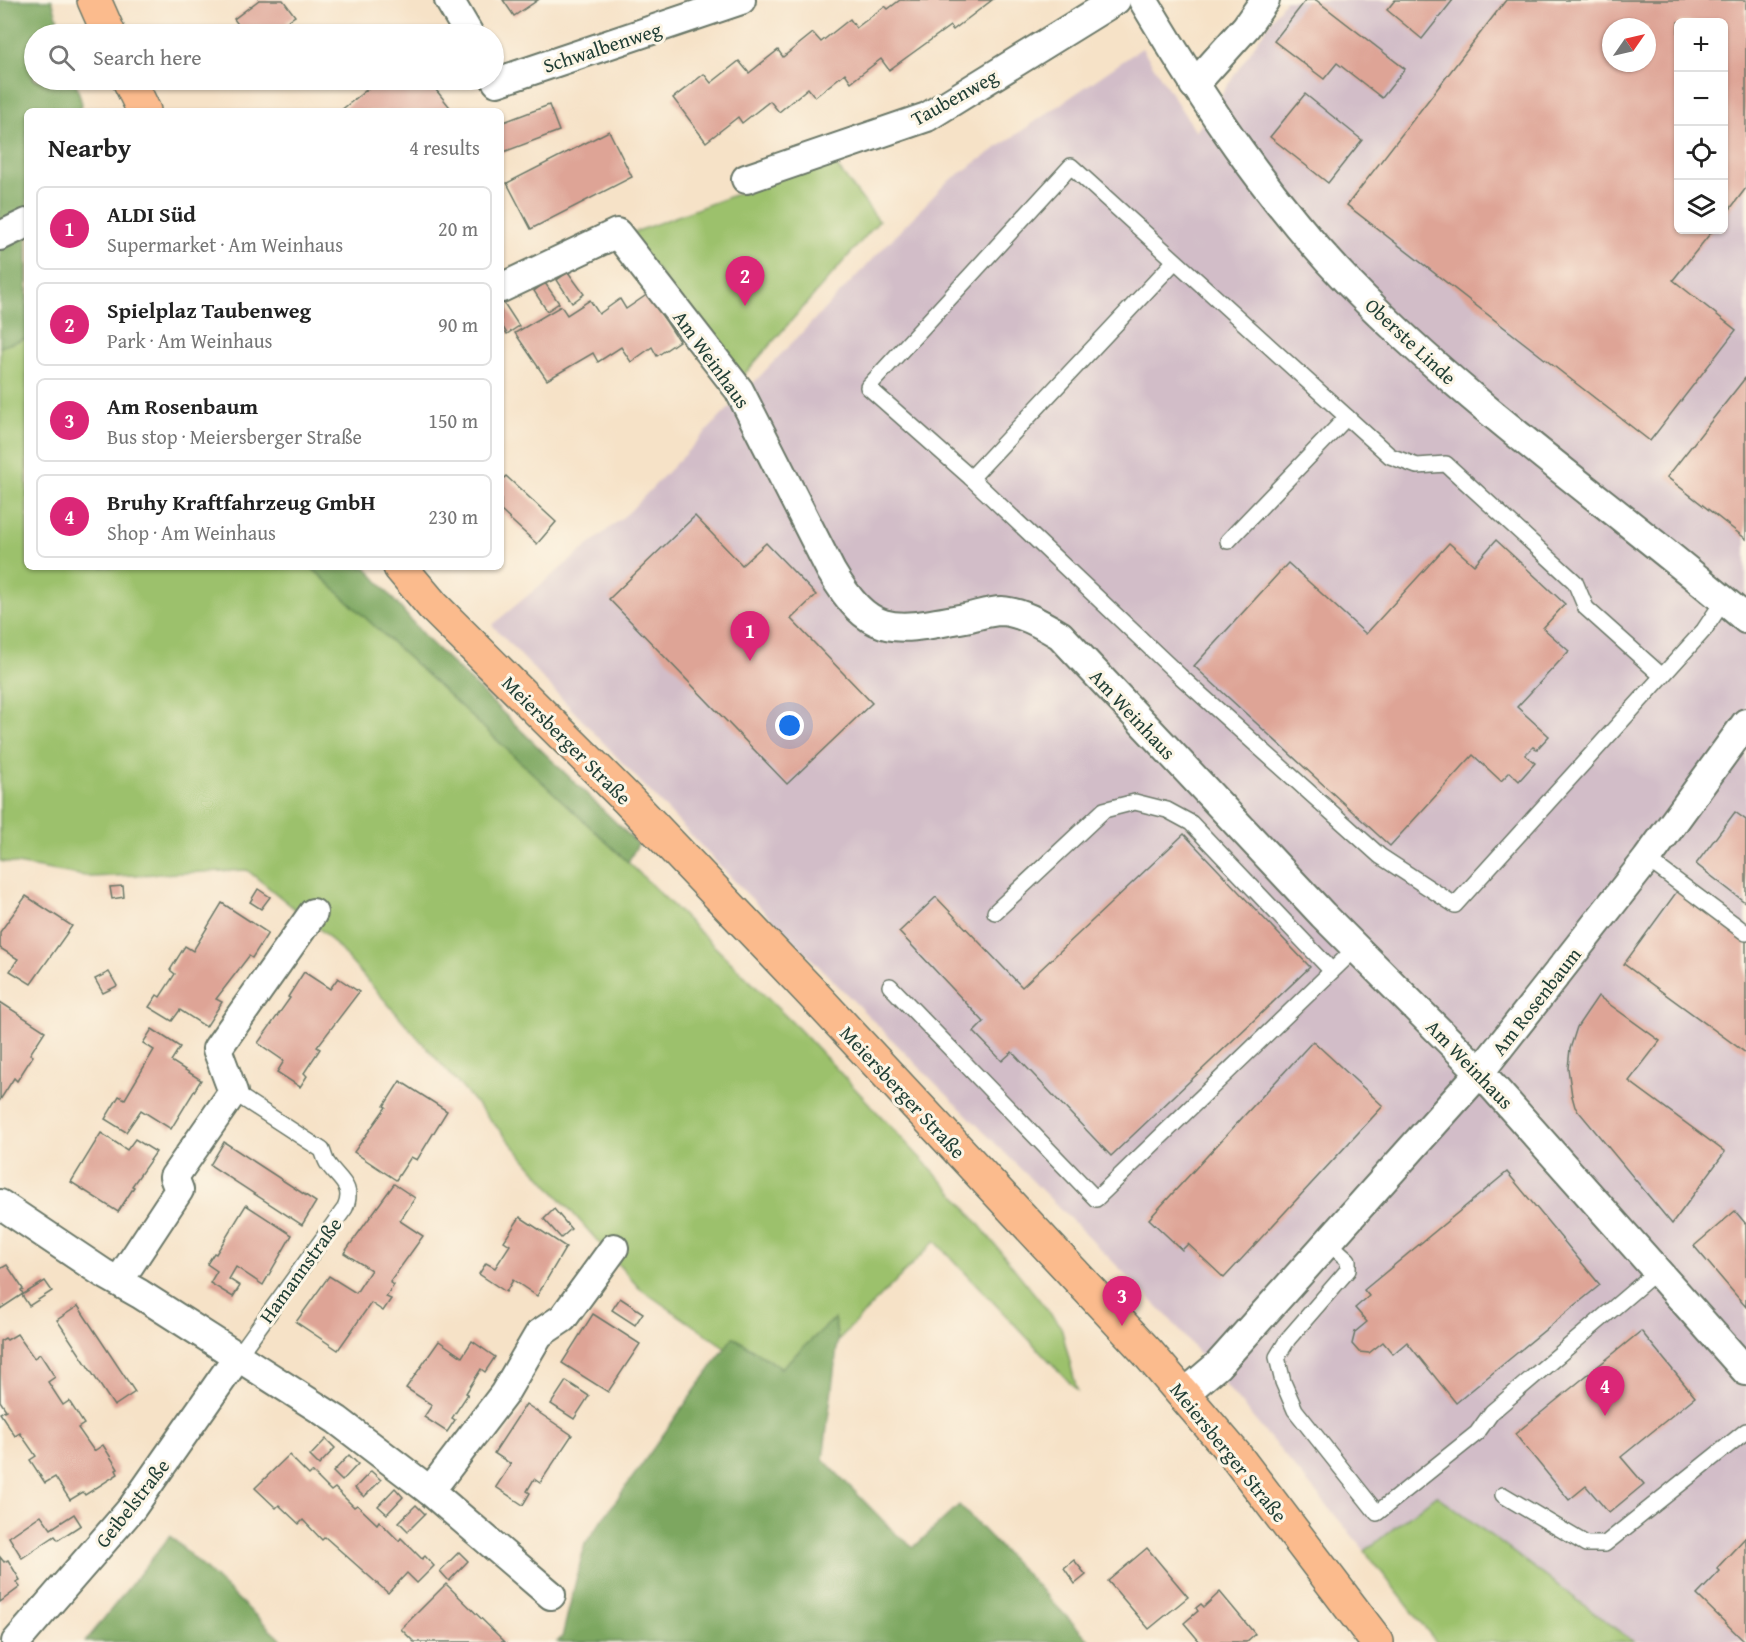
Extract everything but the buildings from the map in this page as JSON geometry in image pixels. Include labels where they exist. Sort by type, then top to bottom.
[{"type":"main road","points":[[94,0],[105,24]]},
{"type":"main road","points":[[134,90],[143,108]]},
{"type":"main road","name":"Meiersberger Straße","points":[[403,570],[433,606],[628,800],[809,990],[1184,1394],[1235,1455],[1377,1642]]},
{"type":"street","points":[[449,0],[463,24]]},
{"type":"street","name":"Schwalbenweg","points":[[504,76],[741,0]]},
{"type":"street","name":"Taubenweg","points":[[746,179],[927,117],[1116,0]]},
{"type":"street","name":"Oberste Linde","points":[[1143,0],[1194,85],[1307,237],[1348,282],[1450,380],[1746,619]]},
{"type":"street","points":[[1194,85],[1246,27],[1265,0]]},
{"type":"street","points":[[0,236],[24,224]]},
{"type":"street","name":"Am Weinhaus","points":[[504,287],[617,233],[739,390],[831,571],[844,594],[863,615],[883,626],[919,627],[1001,611],[1038,622],[1060,635],[1356,948],[1480,1072],[1746,1371]]},
{"type":"street","name":"Am Rosenbaum","points":[[1184,1394],[1218,1365],[1480,1072],[1647,860],[1746,723]]},
{"type":"street","points":[[119,1281],[179,1190],[174,1177],[233,1092],[217,1049],[313,913]]},
{"type":"street","points":[[0,1204],[337,1420],[430,1491],[551,1595]]},
{"type":"street","points":[[430,1491],[504,1394],[539,1334],[563,1318],[614,1248]]},
{"type":"street","name":"Geibelstraße","points":[[16,1642],[132,1508],[238,1356]]},
{"type":"lane","points":[[1662,676],[1586,608],[1575,582],[1446,464],[1417,466],[1390,456],[1071,166],[868,387],[971,478],[1180,676],[1380,856],[1455,905],[1704,630],[1724,600]]},
{"type":"lane","points":[[971,478],[1174,262]]},
{"type":"lane","points":[[1228,541],[1347,417]]},
{"type":"lane","points":[[995,912],[1104,810],[1135,802],[1167,810],[1191,823],[1332,970]]},
{"type":"lane","points":[[1647,860],[1746,933]]},
{"type":"lane","points":[[890,986],[1096,1199],[1356,948]]},
{"type":"lane","name":"Hamannstraße","points":[[233,1092],[322,1150],[328,1164],[347,1186],[348,1193],[345,1208],[238,1356]]},
{"type":"lane","points":[[1328,1242],[1348,1260],[1348,1270],[1288,1339],[1277,1357],[1283,1382],[1295,1410],[1377,1513],[1477,1433],[1492,1412],[1657,1271]]},
{"type":"lane","points":[[1503,1495],[1587,1545],[1605,1544],[1746,1431]]},
{"type":"shaded area","points":[[1285,0],[1746,0],[1746,1642],[1634,1642],[1436,1495],[1365,1551],[1169,1318],[744,891],[492,625],[629,512],[946,183],[1142,48],[1196,132]]},
{"type":"green space","points":[[0,0],[52,0],[59,24],[24,24],[24,90],[78,90],[82,104],[80,108],[24,108],[24,339],[0,347]]},
{"type":"green space","points":[[831,159],[879,221],[741,378],[629,234]]},
{"type":"green space","points":[[24,339],[24,570],[314,570],[628,862],[799,1029],[957,1197],[1061,1327],[1077,1390],[935,1241],[838,1340],[834,1319],[781,1368],[734,1337],[726,1348],[639,1288],[328,936],[247,870],[91,877],[0,861],[0,347]]},
{"type":"green space","points":[[314,570],[369,570],[425,637],[638,844],[628,862]]},
{"type":"green space","points":[[834,1319],[838,1340],[823,1459],[896,1534],[914,1547],[959,1505],[1091,1642],[557,1642],[562,1637],[585,1544],[733,1337],[781,1368]]},
{"type":"green space","points":[[1436,1495],[1634,1642],[1436,1642],[1365,1551]]},
{"type":"green space","points":[[170,1536],[284,1642],[85,1642]]},
{"type":"place","name":"Spielplaz Taubenweg","points":[[745,306]]},
{"type":"place","name":"ALDI Süd","points":[[750,661]]},
{"type":"place","name":"Am Rosenbaum","points":[[1122,1326]]},
{"type":"place","name":"Bruhy Kraftfahrzeug GmbH","points":[[1605,1416]]}]
